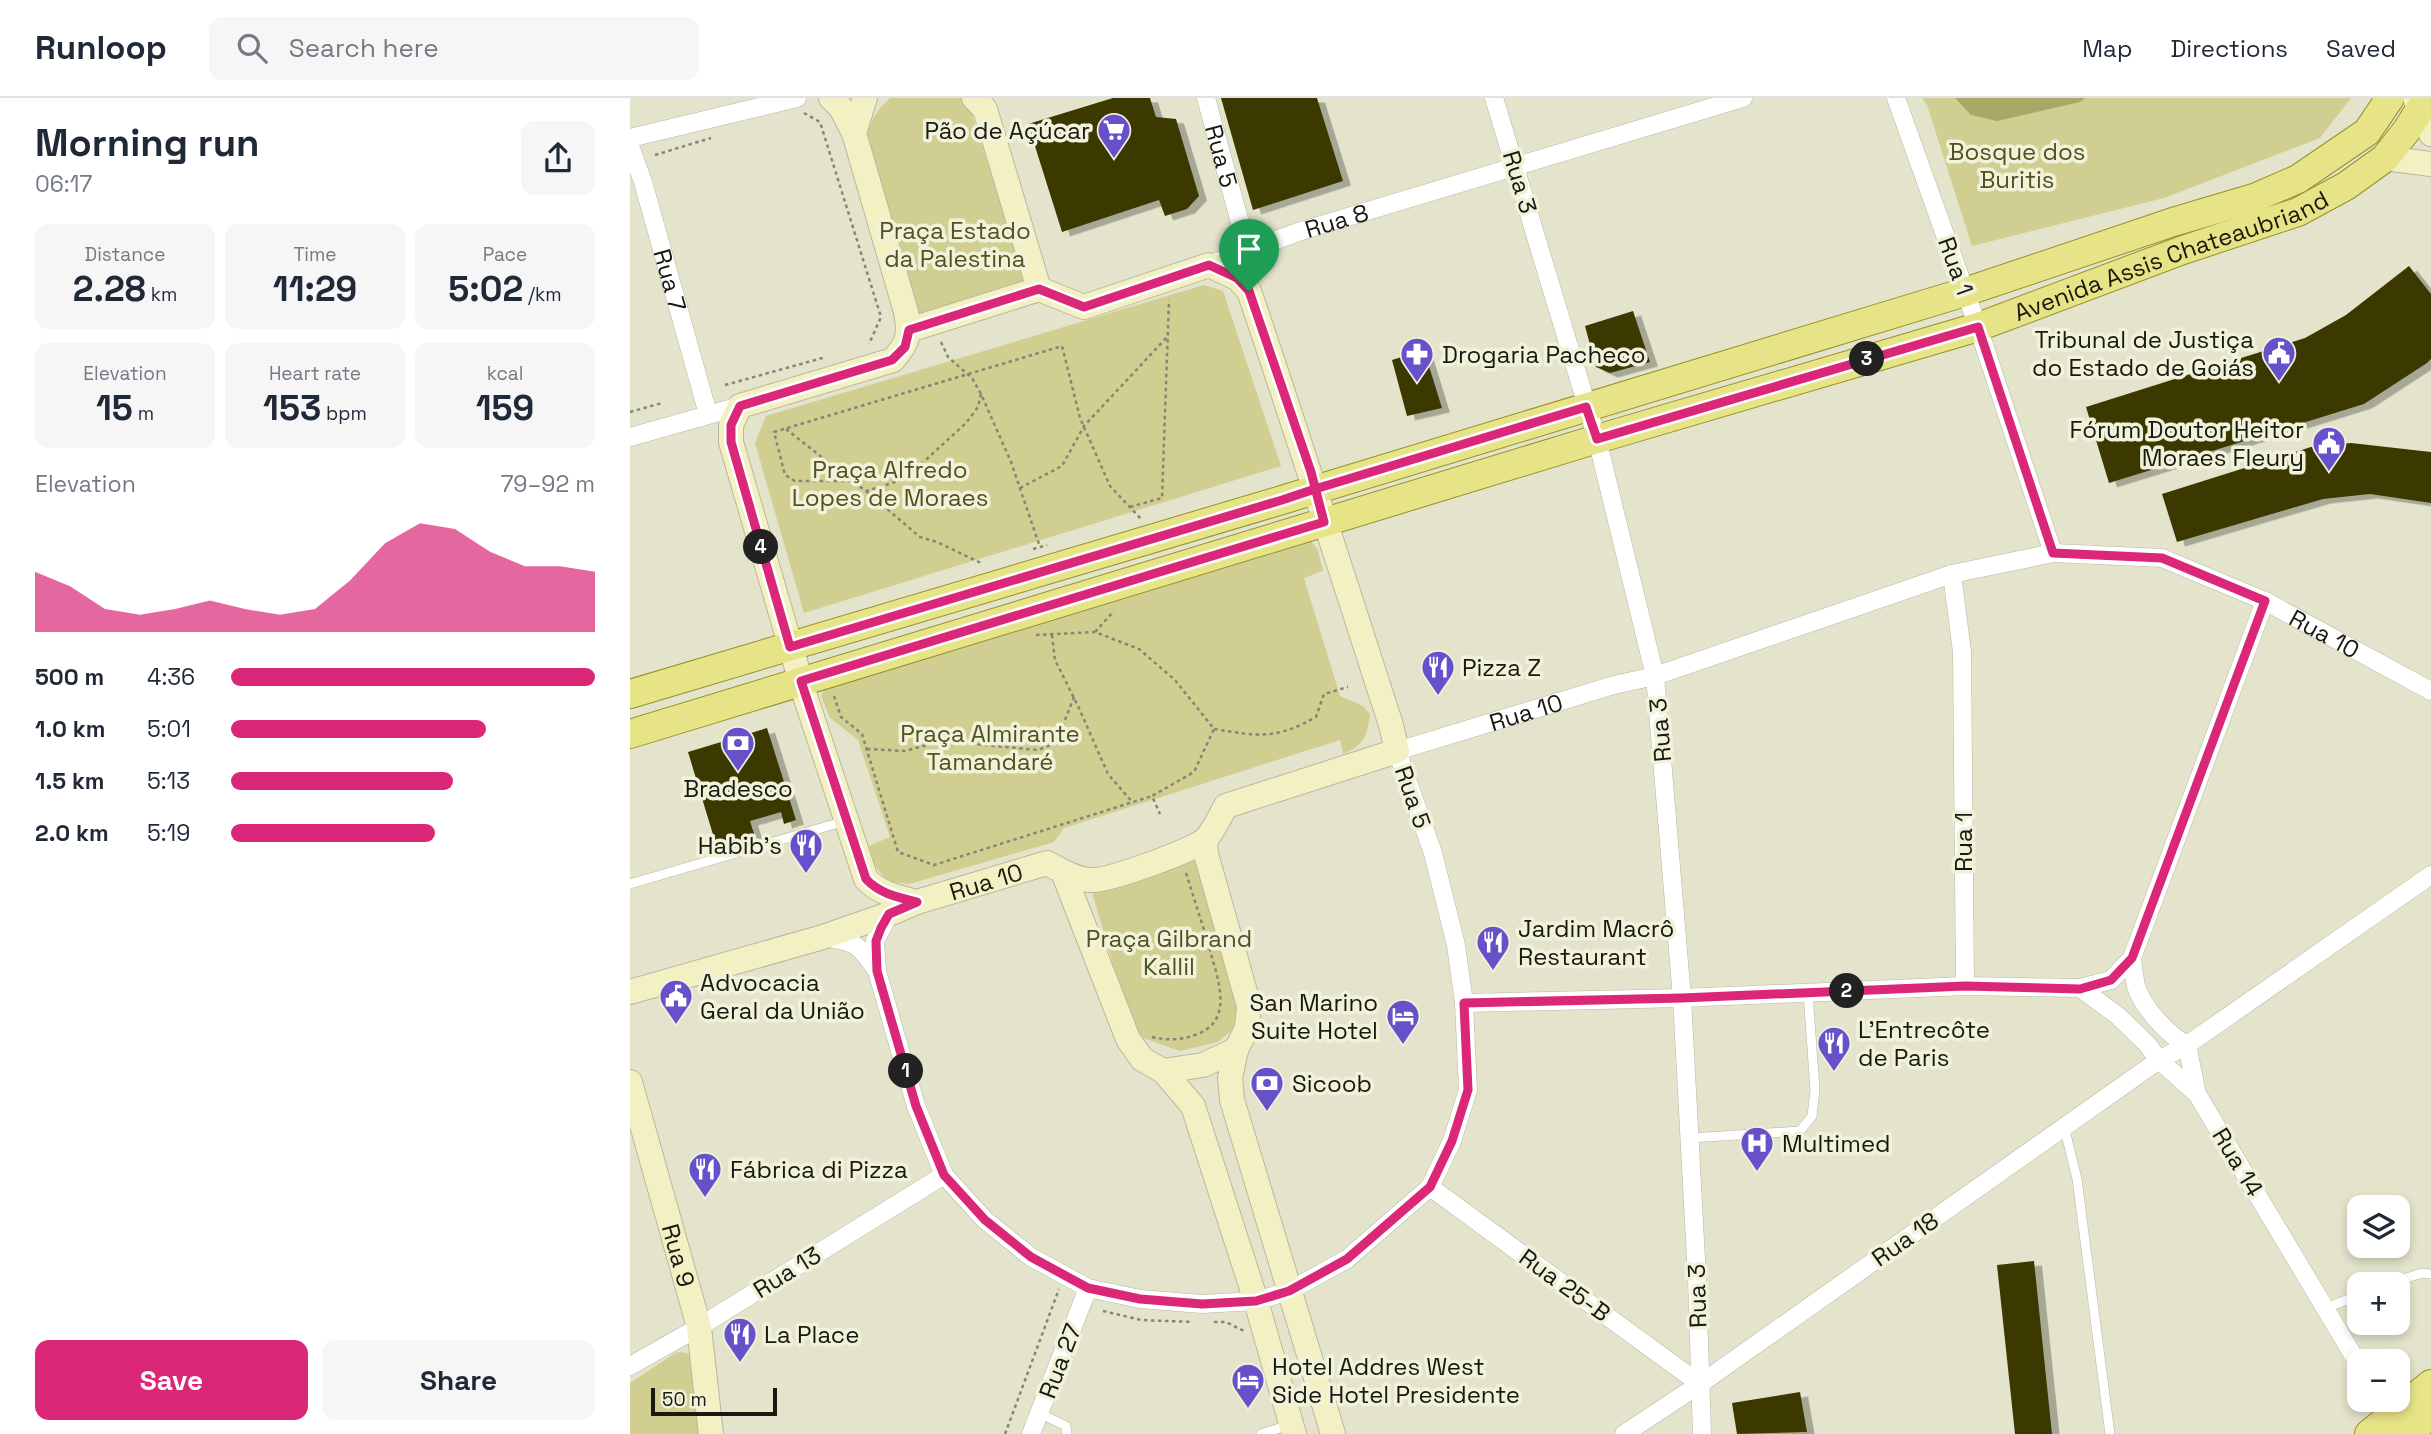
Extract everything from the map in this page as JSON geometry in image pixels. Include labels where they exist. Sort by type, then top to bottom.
[{"type":"main road","points":[[831,98],[841,108],[853,133],[906,312],[921,326]]},
{"type":"main road","points":[[853,133],[865,98]]},
{"type":"main road","name":"Avenida Assis Chateaubriand","points":[[630,694],[1965,292],[2173,222],[2254,198],[2298,179],[2367,132],[2390,98]]},
{"type":"main road","points":[[917,902],[884,893],[866,879],[790,647],[731,442],[731,425],[740,406],[892,360],[921,326],[1039,289],[981,102]]},
{"type":"main road","name":"Avenida Assis Chateaubriand","points":[[630,734],[1597,439],[1978,327],[2195,245],[2298,212],[2346,186],[2385,158],[2423,110]]},
{"type":"main road","points":[[2385,158],[2431,164]]},
{"type":"main road","name":"Rua 8","points":[[1039,289],[1084,307],[1209,265]]},
{"type":"main road","name":"Rua 5","points":[[1209,265],[1237,278],[1249,291],[1391,725],[1397,751]]},
{"type":"main road","name":"Rua 10","points":[[630,992],[823,937],[917,902],[1047,863],[1063,872],[1091,881],[1107,878],[1177,854],[1205,840],[1226,806],[1397,751]]},
{"type":"main road","points":[[1205,840],[1206,855],[1249,1006],[1247,1028],[1236,1050],[1230,1078],[1232,1100],[1333,1434]]},
{"type":"main road","points":[[1063,872],[1128,1040],[1142,1059],[1163,1071],[1193,1107],[1256,1301],[1292,1429]]},
{"type":"main road","points":[[1163,1071],[1203,1066],[1236,1050]]},
{"type":"main road","name":"Rua 9","points":[[630,1082],[699,1327],[711,1434]]},
{"type":"main road","points":[[2370,1434],[2408,1414],[2431,1384]]},
{"type":"street","name":"Rua 5","points":[[1206,98],[1242,230],[1237,255]]},
{"type":"street","name":"Rua 3","points":[[1494,98],[1597,439],[1656,676],[1682,998],[1702,1434]]},
{"type":"street","name":"Rua 8","points":[[1209,265],[1301,231],[1744,98]]},
{"type":"street","name":"Rua 1","points":[[1896,98],[1978,327],[2053,553]]},
{"type":"street","points":[[630,138],[799,104]]},
{"type":"street","name":"Rua 7","points":[[630,146],[708,414]]},
{"type":"street","points":[[630,437],[740,406]]},
{"type":"street","name":"Rua 10","points":[[1397,751],[1614,685],[1656,676],[1952,574],[2053,553],[2162,558],[2265,601],[2431,691]]},
{"type":"street","name":"Rua 1","points":[[1952,574],[1962,652],[1965,986]]},
{"type":"street","points":[[1464,1003],[1682,998],[1965,986],[2080,989],[2111,980],[2132,958],[2265,601]]},
{"type":"street","name":"Rua 5","points":[[1289,1291],[1347,1259],[1430,1187],[1452,1141],[1468,1090],[1464,1003],[1456,945],[1433,853],[1397,751]]},
{"type":"street","name":"Rua 18","points":[[1624,1434],[1700,1384],[2159,1060],[2188,1045],[2431,875]]},
{"type":"street","points":[[889,914],[876,941],[877,971],[916,1106],[944,1175],[985,1220],[1031,1257],[1088,1288],[1140,1299],[1202,1304],[1256,1301],[1289,1291]]},
{"type":"street","points":[[823,937],[847,941],[859,947],[877,971]]},
{"type":"street","points":[[2132,958],[2137,988],[2150,1010],[2174,1039],[2188,1045],[2197,1094]]},
{"type":"street","name":"Rua 14","points":[[2080,989],[2117,1015],[2147,1044],[2159,1060],[2197,1094],[2349,1349]]},
{"type":"street","name":"Rua 13","points":[[630,1366],[699,1327],[944,1175]]},
{"type":"street","name":"Rua 25-B","points":[[1430,1187],[1700,1384]]},
{"type":"street","name":"Rua 27","points":[[1031,1434],[1088,1288]]},
{"type":"lane","points":[[630,884],[847,820]]},
{"type":"lane","points":[[1690,1138],[1800,1131],[1812,1116],[1815,1090],[1808,993]]},
{"type":"lane","points":[[2064,1126],[2077,1179],[2110,1434]]},
{"type":"lane","points":[[2410,1277],[2422,1273],[2431,1274]]},
{"type":"lane","points":[[2326,1308],[2347,1300]]},
{"type":"lane","points":[[1039,1413],[1066,1426],[1067,1434]]},
{"type":"lane","points":[[1261,1434],[1292,1429]]},
{"type":"path","points":[[799,104],[820,122],[881,317],[869,345]]},
{"type":"path","points":[[1130,507],[1162,498],[1170,278]]},
{"type":"path","points":[[921,326],[948,357],[968,374],[981,394],[1011,462],[1040,547]]},
{"type":"path","points":[[1020,488],[1062,466],[1084,426],[1168,336]]},
{"type":"path","points":[[852,481],[795,481],[785,475],[774,432],[1062,346],[1080,418],[1110,486],[1143,520],[1130,524]]},
{"type":"path","points":[[725,385],[829,356]]},
{"type":"path","points":[[866,491],[905,479],[967,423],[978,407],[981,394]]},
{"type":"path","points":[[630,412],[662,403]]},
{"type":"path","points":[[786,429],[920,537],[937,542],[985,565],[973,568]]},
{"type":"path","points":[[1029,550],[1053,543]]},
{"type":"path","points":[[1027,636],[1095,632],[1139,649],[1175,680],[1214,729],[1260,736],[1298,727],[1316,717],[1324,694],[1348,687]]},
{"type":"path","points":[[1052,634],[1055,660],[1108,774],[1133,803]]},
{"type":"path","points":[[833,691],[841,717],[862,734],[898,852],[934,865],[1152,796],[1194,772],[1214,729]]},
{"type":"path","points":[[867,749],[905,751],[941,741],[1038,750],[1056,743],[1074,697]]},
{"type":"path","points":[[1152,796],[1160,814]]},
{"type":"path","points":[[1148,1036],[1164,1040],[1188,1039],[1208,1030],[1221,1014],[1221,992],[1206,936],[1185,869],[1177,854]]},
{"type":"path","points":[[1005,1434],[1059,1289]]},
{"type":"path","points":[[1103,1311],[1141,1320],[1202,1322]]},
{"type":"path","points":[[1214,1322],[1226,1322],[1244,1331]]},
{"type":"green space","name":"Praça Estado da Palestina","points":[[890,98],[963,98],[968,102],[1026,283],[917,318],[867,138],[875,116]]},
{"type":"green space","name":"Bosque dos Buritis","points":[[1922,98],[2351,98],[2320,138],[2164,198],[1972,246],[1927,105]]},
{"type":"green space","name":"Praça Alfredo Lopes de Moraes","points":[[1204,285],[1223,291],[1281,466],[804,613],[755,443],[766,416]]},
{"type":"green space","name":"Praça Almirante Tamandaré","points":[[1309,538],[1318,550],[1323,571],[1304,578],[1340,696],[1363,706],[1370,714],[1366,734],[1356,747],[1343,754],[1340,740],[1064,828],[1054,842],[909,884],[887,881],[874,864],[869,846],[890,837],[858,740],[830,718],[821,696],[826,684]]},
{"type":"green space","name":"Praça Gilbrand Kallil","points":[[1200,854],[1240,1011],[1234,1028],[1218,1042],[1180,1051],[1143,1038],[1129,1020],[1090,885]]},
{"type":"green space","points":[[677,1352],[694,1357],[702,1434],[630,1434],[630,1383]]},
{"type":"shaded area","points":[[1955,98],[2085,98],[2080,102],[1997,121],[1971,115]]},
{"type":"building","name":"Pão de Açúcar","points":[[1113,98],[1150,98],[1156,117],[1176,119],[1199,196],[1187,209],[1165,216],[1159,200],[1062,232],[1028,124]]},
{"type":"building","points":[[1221,98],[1317,98],[1343,181],[1253,210]]},
{"type":"building","name":"Tribunal de Justiça do Estado de Goiás","points":[[2409,266],[2431,294],[2431,359],[2427,363],[2364,404],[2109,483],[2086,407],[2305,338],[2346,315]]},
{"type":"building","points":[[1633,311],[1650,362],[1610,373],[1596,367],[1585,326]]},
{"type":"building","name":"Drogaria Pacheco","points":[[1424,350],[1442,408],[1407,416],[1392,360]]},
{"type":"building","name":"Fórum Doutor Heitor Moraes Fleury","points":[[2351,443],[2431,452],[2431,503],[2370,494],[2323,499],[2177,542],[2162,494],[2311,447]]},
{"type":"building","points":[[767,728],[796,820],[784,824],[781,812],[750,821],[756,840],[718,851],[688,752]]},
{"type":"building","points":[[2034,1261],[2052,1434],[2015,1434],[1997,1265]]},
{"type":"building","points":[[1800,1392],[1807,1432],[1737,1434],[1732,1403]]},
{"type":"place","name":"Pão de Açúcar","points":[[1114,160]]},
{"type":"place","name":"Tribunal de Justiça do Estado de Goiás","points":[[2279,383]]},
{"type":"place","name":"Drogaria Pacheco","points":[[1417,384]]},
{"type":"place","name":"Fórum Doutor Heitor Moraes Fleury","points":[[2329,473]]},
{"type":"place","name":"Pizza Z","points":[[1438,697]]},
{"type":"place","name":"Bradesco","points":[[738,773]]},
{"type":"place","name":"Habib's","points":[[806,875]]},
{"type":"place","name":"Jardim Macrô Restaurant","points":[[1493,972]]},
{"type":"place","name":"Advocacia Geral da União","points":[[676,1026]]},
{"type":"place","name":"San Marino Suite Hotel","points":[[1403,1046]]},
{"type":"place","name":"L’Entrecôte de Paris","points":[[1834,1073]]},
{"type":"place","name":"Sicoob","points":[[1267,1113]]},
{"type":"place","name":"Multimed","points":[[1757,1173]]},
{"type":"place","name":"Fábrica di Pizza","points":[[705,1199]]},
{"type":"place","name":"La Place","points":[[740,1364]]},
{"type":"place","name":"Hotel Addres West Side Hotel Presidente","points":[[1248,1410]]},
{"type":"route","points":[[1249,291],[1237,278],[1209,265],[1084,307],[1039,289],[909,330],[905,347],[892,360],[740,406],[731,425],[731,442],[790,647],[1282,500],[1315,489],[1586,407],[1597,439],[1978,327],[2053,553],[2162,558],[2265,601],[2132,958],[2111,980],[2080,989],[1965,986],[1682,998],[1464,1003],[1468,1090],[1452,1141],[1430,1187],[1347,1259],[1289,1291],[1256,1301],[1202,1304],[1140,1299],[1088,1288],[1031,1257],[985,1220],[944,1175],[916,1106],[877,971],[876,941],[889,914],[917,902],[884,893],[866,879],[801,681],[1324,522],[1315,489],[1311,472],[1249,291]]}]
